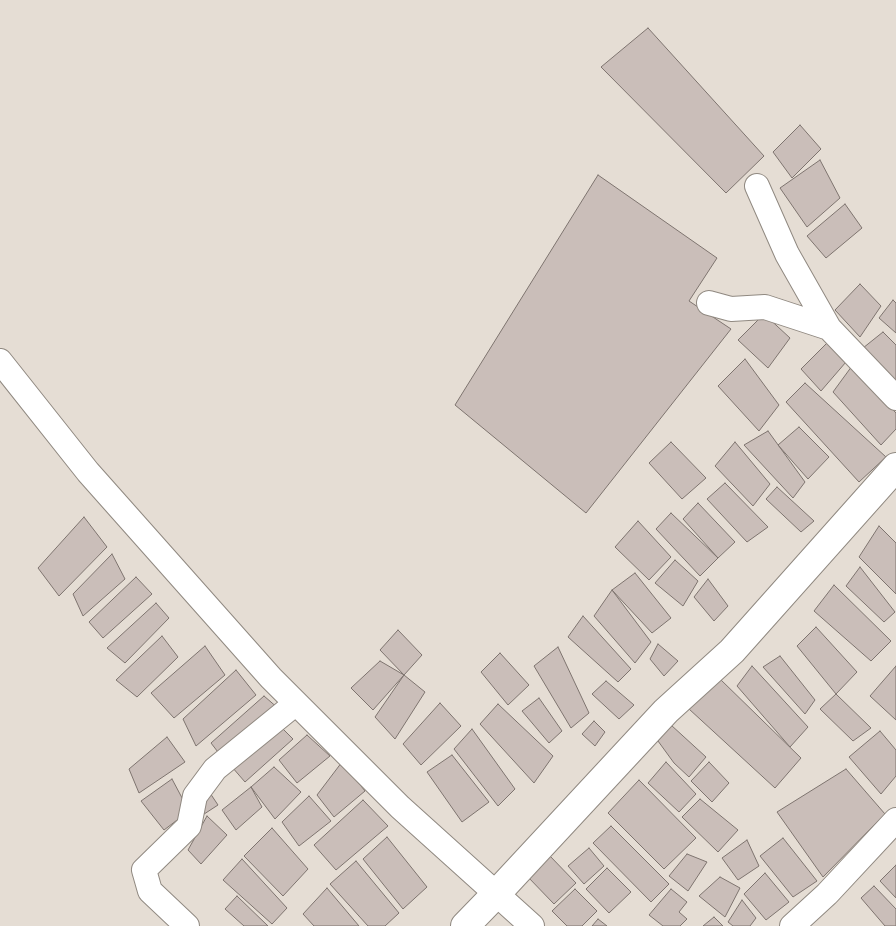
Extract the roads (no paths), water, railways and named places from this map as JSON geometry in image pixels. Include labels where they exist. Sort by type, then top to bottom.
[{"type":"street","points":[[757,186],[787,254],[829,328],[896,398]]},
{"type":"street","points":[[709,303],[731,309],[766,307],[829,328]]},
{"type":"street","points":[[0,361],[88,472],[295,704],[400,807],[532,926]]},
{"type":"street","points":[[465,926],[497,894],[666,711],[732,651],[896,467]]},
{"type":"street","points":[[187,926],[150,891],[144,870],[189,826],[195,796],[215,769],[295,704]]},
{"type":"street","points":[[792,926],[827,894],[896,820]]}]
